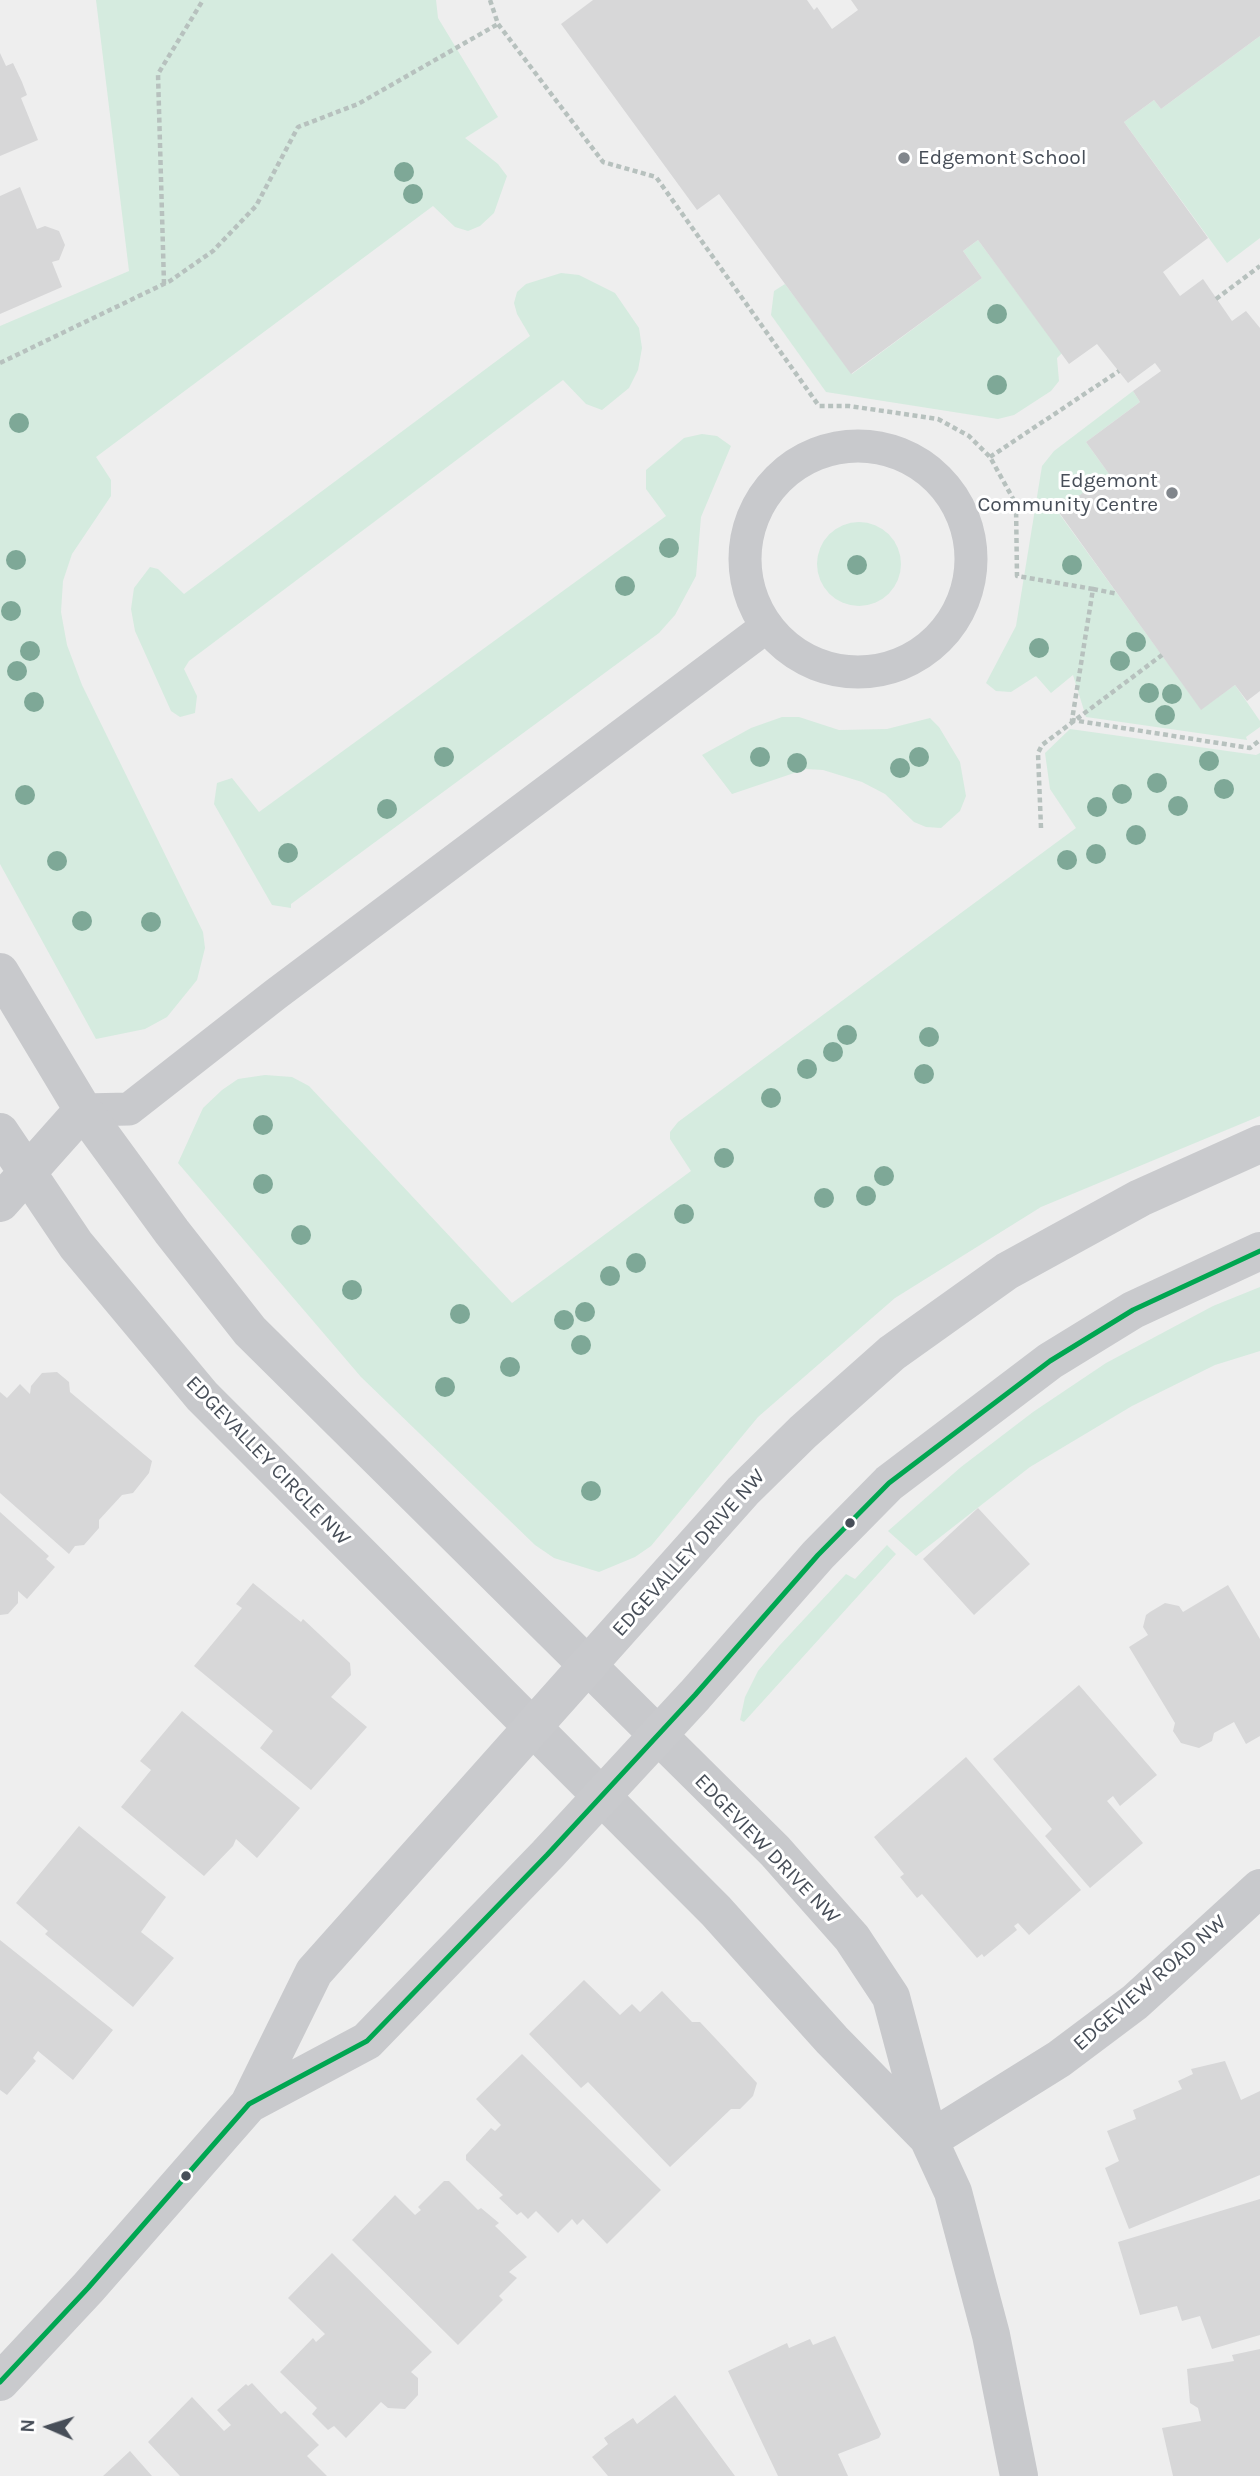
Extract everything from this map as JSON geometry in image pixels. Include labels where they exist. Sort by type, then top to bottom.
[{"type":"street","points":[[0,972],[83,1111],[172,1232],[250,1331],[587,1666]]},
{"type":"street","points":[[0,1203],[83,1111]]},
{"type":"street","name":"EDGEVALLEY CIRCLE NW","points":[[0,1132],[76,1245],[202,1396],[532,1728]]},
{"type":"street","name":"EDGEVALLEY DRIVE NW","points":[[0,2382],[88,2288],[249,2104],[314,1972],[743,1491],[803,1432],[892,1353],[1007,1270],[1140,1198],[1260,1144]]},
{"type":"street","name":"EDGEVALLEY DRIVE NW","points":[[249,2104],[367,2040],[600,1796],[818,1555],[889,1483],[1062,1354],[1133,1310],[1260,1251]]},
{"type":"street","name":"EDGEVIEW DRIVE NW","points":[[587,1666],[775,1851],[852,1938],[891,1997],[929,2140],[953,2192],[970,2251],[991,2334],[1020,2476]]},
{"type":"street","name":"EDGEVIEW DRIVE NW","points":[[532,1728],[716,1911],[832,2040],[929,2140]]},
{"type":"street","name":"EDGEVIEW ROAD NW","points":[[929,2140],[1059,2059],[1135,2002],[1260,1888]]},
{"type":"lane","points":[[867,446],[899,453],[928,470],[951,494],[965,523],[971,556],[968,589],[954,620],[934,645],[898,666],[878,672],[845,673],[816,666],[788,649],[766,627],[751,599],[745,567],[746,535],[758,505],[777,479],[803,459],[834,447],[867,446]]},
{"type":"lane","points":[[83,1111],[129,1109],[287,985],[766,627]]},
{"type":"path","points":[[164,284],[158,74],[203,0]]},
{"type":"path","points":[[490,0],[498,24],[603,162],[656,177],[820,406],[858,407],[938,419],[969,436],[990,457],[1016,504],[1017,576],[1118,594]]},
{"type":"path","points":[[0,363],[164,284],[212,251],[256,206],[298,127],[358,104],[498,24]]},
{"type":"path","points":[[1216,299],[1260,266]]},
{"type":"path","points":[[990,457],[1119,371]]},
{"type":"path","points":[[1072,720],[1093,589]]},
{"type":"path","points":[[1041,828],[1038,753],[1042,745],[1162,655]]},
{"type":"path","points":[[1072,720],[1250,748],[1260,740]]},
{"type":"green space","points":[[96,0],[436,0],[438,18],[498,117],[465,138],[498,164],[507,176],[494,213],[480,226],[468,231],[455,227],[433,206],[96,457],[111,480],[111,496],[72,554],[63,581],[61,612],[67,645],[82,685],[203,932],[205,948],[197,980],[167,1017],[145,1029],[96,1039],[0,864],[0,326],[129,271]]},
{"type":"green space","points":[[1260,36],[1260,238],[1227,263],[1124,122],[1154,100],[1161,109]]},
{"type":"green space","points":[[978,240],[1062,353],[1057,358],[1059,381],[1051,391],[1014,415],[998,419],[826,392],[771,315],[774,291],[785,284],[852,374],[982,278],[963,251]]},
{"type":"green space","points":[[561,273],[579,275],[615,293],[639,328],[642,348],[638,370],[629,388],[602,410],[586,404],[563,380],[189,661],[184,669],[197,696],[195,713],[180,717],[171,711],[135,631],[131,609],[134,588],[150,567],[158,569],[184,594],[530,336],[517,314],[514,303],[517,292],[526,284]]},
{"type":"green space","points":[[1133,391],[1140,402],[1086,442],[1109,474],[1058,512],[1201,709],[1235,685],[1260,721],[1260,727],[1246,737],[1247,740],[1086,717],[1073,675],[1051,693],[1036,676],[1011,692],[996,691],[986,683],[1016,626],[1042,466],[1054,451]]},
{"type":"green space","points":[[702,434],[717,436],[731,446],[701,517],[696,576],[675,615],[659,633],[291,904],[291,908],[272,905],[214,804],[217,783],[232,778],[259,812],[666,516],[646,489],[646,470],[684,438]]},
{"type":"green space","points":[[859,522],[875,525],[889,534],[898,548],[901,564],[898,580],[889,594],[875,603],[859,606],[843,603],[829,594],[820,580],[817,564],[820,548],[829,534],[843,525]]},
{"type":"green space","points":[[782,717],[799,717],[839,730],[887,729],[930,718],[939,727],[960,762],[966,796],[960,811],[941,828],[926,827],[914,822],[885,794],[862,782],[823,770],[806,769],[732,794],[702,755],[751,728]]},
{"type":"green space","points":[[1070,729],[1256,755],[1260,753],[1260,1116],[1041,1207],[895,1298],[758,1417],[651,1546],[635,1557],[599,1572],[554,1558],[535,1545],[361,1377],[178,1163],[203,1108],[222,1090],[238,1079],[265,1075],[292,1077],[309,1086],[512,1303],[691,1171],[670,1139],[670,1132],[678,1122],[1076,828],[1050,789],[1045,753]]},
{"type":"green space","points":[[1260,1287],[1260,1351],[1215,1365],[1132,1406],[1030,1467],[916,1556],[888,1531],[961,1467],[1033,1412],[1106,1363],[1213,1306]]},
{"type":"green space","points":[[887,1545],[896,1554],[744,1722],[740,1720],[745,1697],[758,1671],[779,1646],[846,1574],[855,1579]]},
{"type":"building","name":"Edgemont School","points":[[593,0],[807,0],[814,10],[817,7],[832,29],[858,10],[851,0],[1260,0],[1260,36],[1161,109],[1154,100],[1124,122],[1208,238],[1163,272],[1180,296],[1203,279],[1232,321],[1246,311],[1260,328],[1260,691],[1247,701],[1235,685],[1201,710],[1058,511],[1109,474],[1086,442],[1140,402],[1133,391],[1161,371],[1155,363],[1128,383],[1097,344],[1069,364],[978,240],[963,251],[982,278],[851,374],[719,194],[697,210],[561,24]]},
{"type":"building","points":[[0,53],[6,66],[13,63],[22,82],[27,95],[21,98],[38,140],[0,156]]},
{"type":"building","points":[[20,187],[37,229],[45,226],[59,231],[65,245],[59,260],[52,262],[62,287],[0,314],[0,196]]},
{"type":"building","points":[[57,1372],[69,1382],[70,1392],[152,1461],[149,1473],[133,1493],[122,1495],[99,1520],[99,1528],[84,1545],[75,1546],[69,1554],[0,1493],[0,1392],[7,1398],[20,1384],[30,1394],[31,1386],[42,1373]]},
{"type":"building","points":[[978,1508],[1030,1564],[974,1615],[923,1559]]},
{"type":"building","points":[[0,1512],[49,1556],[46,1559],[55,1567],[27,1599],[18,1591],[18,1603],[8,1614],[0,1615]]},
{"type":"building","points":[[253,1583],[301,1622],[303,1619],[350,1663],[351,1675],[331,1697],[367,1727],[311,1790],[260,1748],[273,1731],[194,1666],[242,1608],[236,1604]]},
{"type":"building","points":[[1228,1585],[1260,1639],[1260,1736],[1246,1744],[1234,1722],[1214,1733],[1212,1741],[1199,1748],[1181,1743],[1173,1731],[1175,1723],[1129,1647],[1148,1635],[1143,1627],[1146,1615],[1150,1612],[1165,1603],[1179,1606],[1183,1612]]},
{"type":"building","points":[[1079,1685],[1157,1775],[1120,1806],[1113,1796],[1107,1801],[1143,1843],[1090,1888],[1045,1836],[1052,1829],[993,1759]]},
{"type":"building","points":[[182,1711],[300,1808],[257,1858],[236,1839],[233,1846],[204,1876],[121,1807],[151,1770],[140,1761]]},
{"type":"building","points":[[966,1757],[1081,1890],[1029,1935],[1018,1923],[1014,1926],[1017,1930],[984,1957],[982,1954],[977,1958],[922,1894],[917,1898],[900,1877],[904,1874],[874,1837]]},
{"type":"building","points":[[79,1826],[166,1897],[141,1932],[174,1958],[133,2007],[45,1934],[48,1931],[16,1903]]},
{"type":"building","points":[[0,1940],[113,2030],[73,2080],[38,2051],[33,2058],[36,2061],[7,2095],[0,2090]]},
{"type":"building","points":[[584,1980],[620,2015],[632,2004],[640,2012],[662,1991],[692,2022],[700,2022],[757,2083],[753,2096],[740,2109],[731,2109],[670,2167],[588,2082],[581,2088],[529,2034]]},
{"type":"building","points":[[522,2054],[661,2190],[607,2244],[583,2219],[577,2225],[572,2219],[558,2233],[536,2211],[528,2219],[521,2212],[517,2215],[499,2198],[503,2195],[466,2160],[466,2155],[491,2128],[495,2131],[501,2125],[476,2099]]},
{"type":"building","points":[[1225,2061],[1241,2100],[1260,2091],[1260,2175],[1129,2229],[1105,2168],[1119,2161],[1107,2131],[1136,2119],[1133,2110],[1182,2089],[1178,2081],[1193,2074],[1191,2069]]},
{"type":"building","points":[[444,2181],[449,2181],[478,2210],[481,2208],[499,2223],[495,2226],[527,2257],[509,2272],[517,2278],[499,2296],[503,2300],[458,2345],[352,2240],[395,2195],[415,2215],[421,2210],[418,2207]]},
{"type":"building","points":[[1260,2199],[1260,2335],[1212,2349],[1200,2316],[1182,2321],[1177,2306],[1140,2315],[1118,2242]]},
{"type":"building","points":[[332,2253],[432,2352],[411,2372],[418,2378],[418,2395],[405,2409],[388,2408],[381,2402],[346,2438],[334,2426],[328,2430],[312,2414],[317,2408],[280,2372],[313,2338],[316,2342],[325,2334],[288,2298]]},
{"type":"building","points":[[835,2336],[881,2434],[879,2438],[838,2454],[848,2476],[778,2476],[728,2371],[787,2343],[789,2348],[810,2339],[813,2345]]},
{"type":"building","points":[[1260,2349],[1260,2476],[1173,2476],[1162,2428],[1201,2421],[1198,2408],[1190,2403],[1187,2369],[1234,2361],[1232,2355]]},
{"type":"building","points":[[252,2383],[281,2414],[285,2411],[319,2445],[307,2456],[327,2476],[180,2476],[148,2442],[192,2397],[224,2431],[231,2425],[217,2410],[246,2384],[248,2386]]},
{"type":"building","points":[[675,2395],[735,2476],[608,2476],[592,2457],[608,2444],[604,2438],[633,2418],[637,2424]]},
{"type":"building","points":[[130,2451],[152,2476],[103,2476]]},
{"type":"transit line","points":[[0,2382],[88,2288],[249,2104],[367,2041],[547,1855],[695,1695],[818,1555],[889,1483],[1050,1361],[1133,1310],[1260,1251]]},
{"type":"place","name":"Edgemont School","points":[[904,158]]},
{"type":"place","name":"Edgemont Community Centre","points":[[1172,493]]}]
